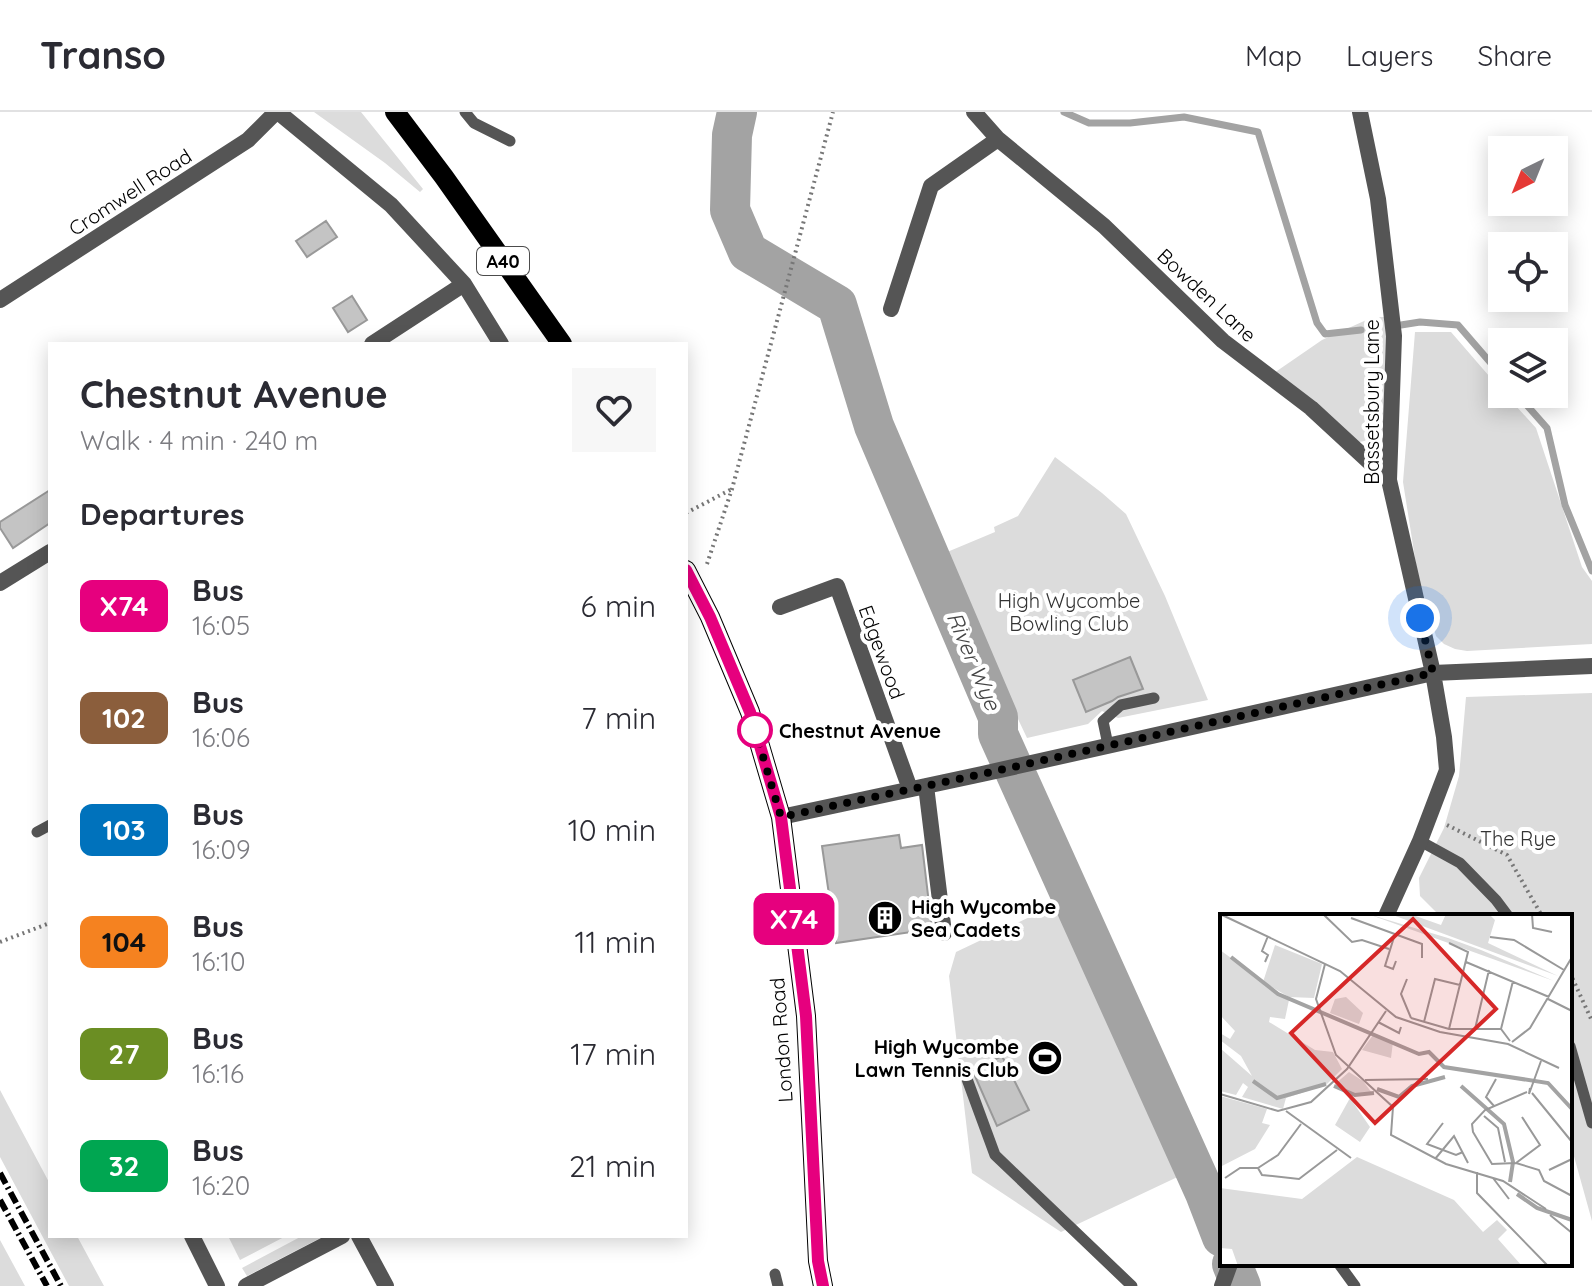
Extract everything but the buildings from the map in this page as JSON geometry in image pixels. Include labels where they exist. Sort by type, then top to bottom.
[{"type":"main road","name":"A40","points":[[395,112],[561,342]]},
{"type":"main road","name":"London Road","points":[[692,595],[710,617],[750,712],[781,817],[806,1016],[818,1261],[823,1286]]},
{"type":"street","points":[[277,112],[391,205],[464,284],[500,342]]},
{"type":"street","name":"Cromwell Road","points":[[0,300],[248,140],[277,112]]},
{"type":"street","name":"Bowden Lane","points":[[974,112],[998,139],[1104,226],[1223,341],[1311,408],[1389,480]]},
{"type":"street","name":"Bassetsbury Lane","points":[[1360,112],[1378,199],[1394,336],[1389,480],[1433,673],[1447,770],[1420,841],[1387,914]]},
{"type":"street","points":[[891,309],[931,186],[998,139]]},
{"type":"street","points":[[375,342],[464,284]]},
{"type":"street","points":[[0,583],[48,553]]},
{"type":"street","name":"Edgewood","points":[[780,607],[837,586],[918,787]]},
{"type":"street","points":[[781,817],[1433,673],[1592,666]]},
{"type":"street","points":[[918,787],[944,933]]},
{"type":"street","points":[[193,1238],[217,1286]]},
{"type":"street","points":[[246,1286],[338,1238]]},
{"type":"street","points":[[360,1238],[386,1286]]},
{"type":"street","points":[[1222,1286],[1229,1266]]},
{"type":"lane","points":[[465,112],[474,123],[510,141]]},
{"type":"lane","points":[[1108,745],[1103,721],[1121,705],[1154,698]]},
{"type":"lane","points":[[37,832],[48,826]]},
{"type":"lane","points":[[1420,841],[1460,863],[1506,914]]},
{"type":"lane","points":[[1572,1053],[1592,1123]]},
{"type":"lane","points":[[967,1079],[995,1155],[1132,1286]]},
{"type":"lane","points":[[1340,1266],[1355,1286]]},
{"type":"path","points":[[692,595],[732,489],[833,112]]},
{"type":"path","points":[[688,512],[732,489]]},
{"type":"path","points":[[1430,816],[1507,855],[1541,914]]},
{"type":"path","points":[[0,942],[48,924]]},
{"type":"path","points":[[1572,977],[1592,1021]]},
{"type":"green space","points":[[314,112],[361,112],[423,189],[420,192]]},
{"type":"green space","points":[[1373,317],[1385,317],[1386,426],[1374,437],[1359,442],[1274,373],[1322,340]]},
{"type":"green space","points":[[1415,332],[1451,332],[1488,375],[1488,408],[1518,408],[1536,428],[1582,567],[1592,581],[1592,644],[1467,651],[1444,644],[1436,636],[1418,577],[1403,482]]},
{"type":"green space","name":"High Wycombe Bowling Club","points":[[1055,457],[1126,514],[1165,596],[1208,700],[1118,718],[1102,711],[1088,724],[1027,738],[940,555],[995,532],[994,527],[1018,516]]},
{"type":"green space","name":"The Rye","points":[[1592,693],[1592,1221],[1572,1149],[1572,914],[1438,914],[1420,896],[1419,878],[1444,828],[1459,776],[1466,697]]},
{"type":"green space","name":"High Wycombe Lawn Tennis Club","points":[[1059,903],[1186,1173],[1061,1232],[972,1173],[949,976],[956,952]]},
{"type":"green space","points":[[0,1090],[48,1180],[48,1238],[78,1238],[104,1286],[69,1286],[0,1157]]},
{"type":"green space","points":[[229,1238],[282,1238],[240,1260]]},
{"type":"green space","points":[[298,1238],[320,1238],[247,1276],[242,1268]]},
{"type":"green space","points":[[0,1240],[25,1286],[0,1286]]},
{"type":"waterway","name":"River Wye","points":[[737,112],[732,135],[730,210],[748,252],[837,305],[874,426],[998,717],[998,734],[1220,1232]]},
{"type":"waterway","points":[[1064,112],[1089,123],[1130,123],[1184,117],[1258,132],[1317,323],[1325,334],[1361,330]]},
{"type":"waterway","points":[[1401,325],[1420,322],[1458,325],[1488,360]]},
{"type":"waterway","points":[[1529,408],[1547,428],[1565,505],[1592,571]]},
{"type":"waterway","name":"River Wye","points":[[1233,1266],[1241,1286]]},
{"type":"railway","points":[[0,1173],[61,1286]]},
{"type":"railway","points":[[0,1200],[47,1286]]},
{"type":"bus line","name":"X74","points":[[688,574],[710,617],[750,712],[781,817],[806,1016],[818,1261],[823,1286]]},
{"type":"place","name":"Chestnut Avenue","points":[[755,730]]},
{"type":"place","name":"High Wycombe Sea Cadets","points":[[885,918]]},
{"type":"place","name":"High Wycombe Lawn Tennis Club","points":[[1045,1058]]},
{"type":"route","points":[[755,730],[781,817],[1433,673],[1420,618]]}]
